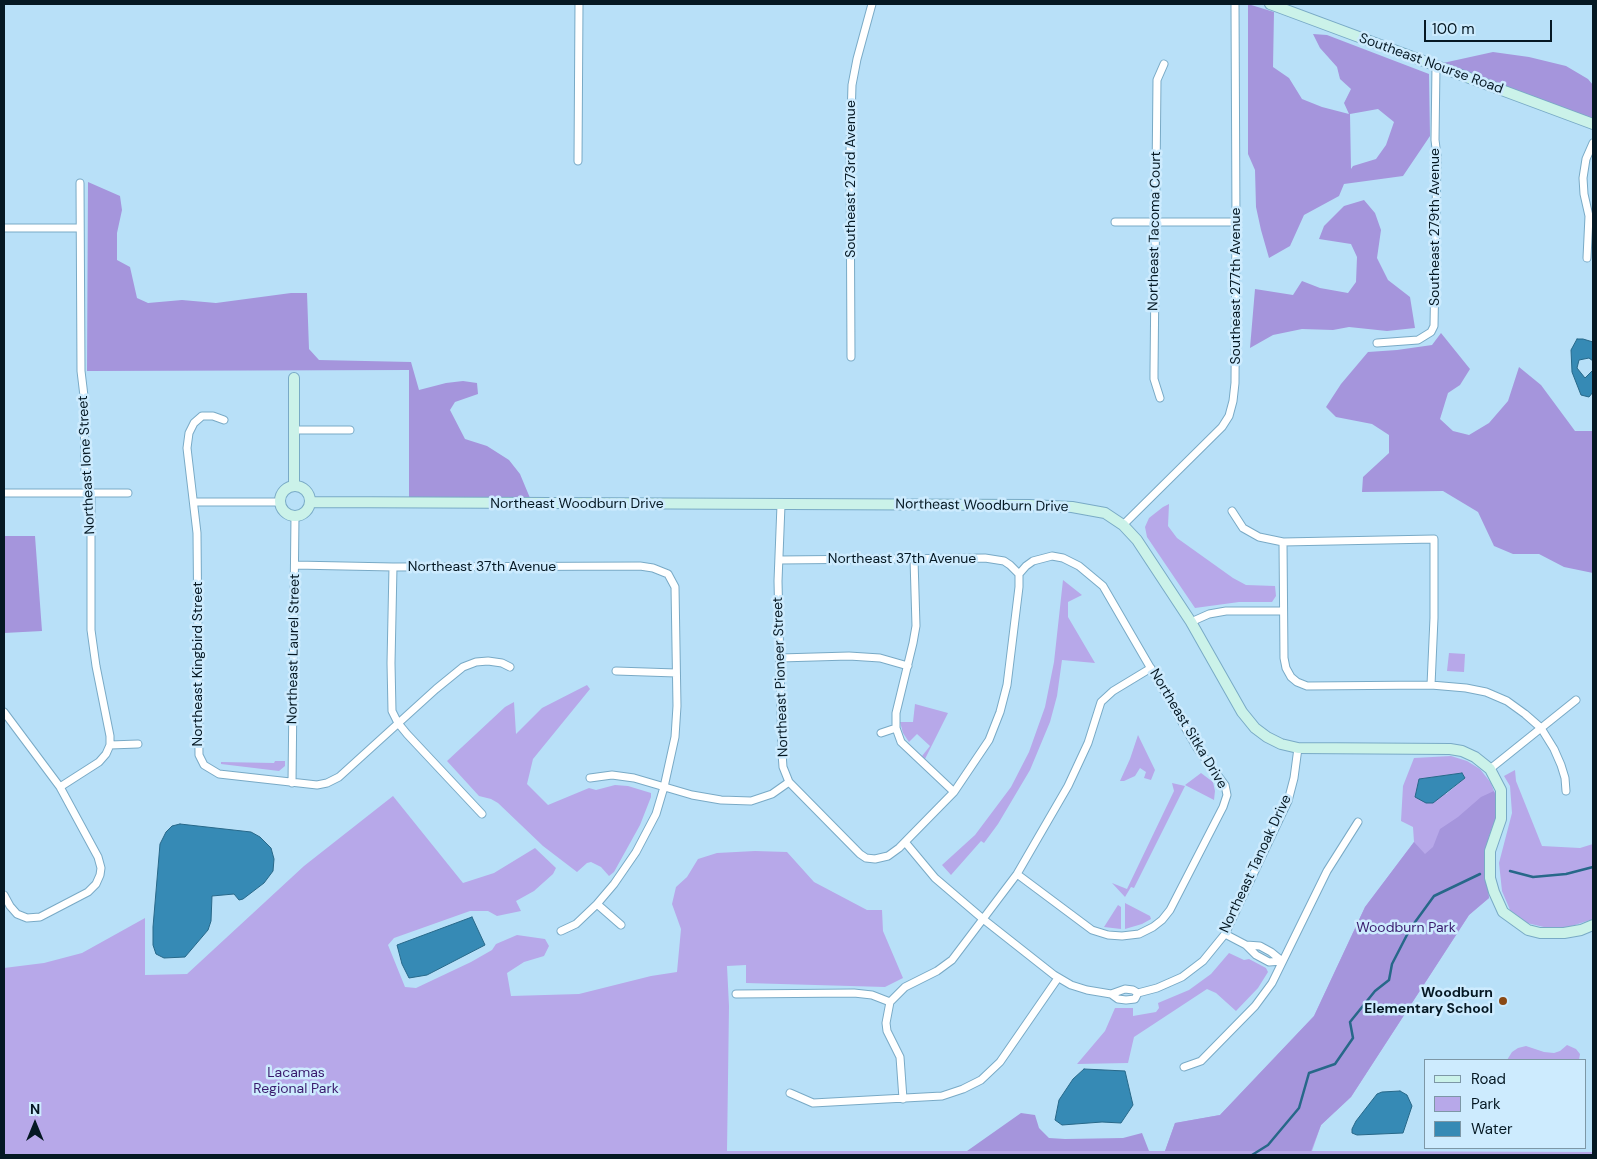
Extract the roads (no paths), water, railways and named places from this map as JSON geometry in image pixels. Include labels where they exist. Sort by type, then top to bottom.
[{"type":"street","points":[[578,161],[579,4]]},
{"type":"street","name":"Southeast 273rd Avenue","points":[[851,357],[850,150],[852,85],[856,59],[872,4]]},
{"type":"street","name":"Southeast 277th Avenue","points":[[1123,525],[1222,427],[1229,416],[1233,401],[1236,383],[1235,4]]},
{"type":"street","name":"Southeast Nourse Road","points":[[1270,4],[1593,124]]},
{"type":"street","name":"Northeast Tacoma Court","points":[[1160,398],[1154,379],[1157,80],[1164,64]]},
{"type":"street","name":"Southeast 279th Avenue","points":[[1377,343],[1418,340],[1431,332],[1434,326],[1437,156],[1435,140],[1436,66]]},
{"type":"street","points":[[1587,258],[1589,216],[1584,194],[1583,178],[1586,159],[1593,143]]},
{"type":"street","name":"Northeast Ione Street","points":[[80,183],[81,371],[84,396],[85,471],[91,493],[91,630],[110,744]]},
{"type":"street","points":[[1115,222],[1236,222]]},
{"type":"street","points":[[4,228],[80,228]]},
{"type":"street","points":[[294,378],[294,485]]},
{"type":"street","name":"Northeast Kingbird Street","points":[[224,420],[212,416],[202,416],[194,423],[189,433],[187,448],[197,533],[199,755],[204,766],[219,774],[316,785],[327,783],[339,777],[463,667],[476,662],[488,661],[502,663],[510,667]]},
{"type":"street","points":[[293,430],[350,430]]},
{"type":"street","points":[[294,485],[309,493],[311,502],[304,514],[295,516],[286,514],[280,502],[283,491],[294,485]]},
{"type":"street","points":[[4,493],[128,494]]},
{"type":"street","points":[[194,502],[280,502]]},
{"type":"street","name":"Northeast Woodburn Drive","points":[[311,502],[1029,505],[1072,507],[1105,513],[1123,525],[1137,540],[1191,622],[1242,712],[1254,728],[1267,738],[1298,748],[1450,749],[1462,751],[1475,757],[1490,769],[1501,790],[1501,819],[1490,851],[1490,878],[1494,892],[1504,912],[1528,930],[1540,933],[1564,933],[1581,930],[1593,925]]},
{"type":"street","name":"Northeast Pioneer Street","points":[[781,505],[778,581],[782,753],[784,767],[789,782],[866,858],[875,859],[888,856],[904,842],[954,792],[989,740],[1000,712],[1007,685],[1019,574]]},
{"type":"street","points":[[1232,511],[1243,528],[1259,537],[1283,542],[1434,539],[1434,618],[1431,685]]},
{"type":"street","name":"Northeast Laurel Street","points":[[292,782],[295,516]]},
{"type":"street","points":[[1283,542],[1283,611],[1286,668],[1291,677],[1307,686],[1431,685],[1486,692],[1507,701],[1541,728],[1561,765],[1565,778],[1566,792]]},
{"type":"street","name":"Northeast Sitka Drive","points":[[1017,874],[1092,930],[1108,935],[1139,934],[1153,927],[1170,910],[1223,807],[1227,795],[1225,785],[1197,748],[1109,593],[1103,586],[1079,566],[1063,558],[1052,556],[1033,561],[1019,574]]},
{"type":"street","points":[[914,559],[916,626],[896,713],[896,728],[901,742],[954,792]]},
{"type":"street","name":"Northeast 37th Avenue","points":[[780,560],[992,559],[1004,561],[1019,574]]},
{"type":"street","name":"Northeast 37th Avenue","points":[[295,565],[393,567],[640,566],[653,568],[668,574],[675,587],[676,673]]},
{"type":"street","points":[[393,567],[392,711],[398,723],[482,814]]},
{"type":"street","points":[[1191,622],[1209,614],[1226,611],[1283,611]]},
{"type":"street","points":[[780,658],[849,656],[880,658],[908,666]]},
{"type":"street","points":[[903,1099],[900,1057],[887,1032],[886,1023],[890,1002],[905,987],[938,971],[952,960],[1017,874],[1078,766],[1101,702],[1113,691],[1151,668]]},
{"type":"street","points":[[561,931],[576,924],[597,904],[636,852],[656,814],[675,738],[676,673],[616,671]]},
{"type":"street","points":[[1490,769],[1576,700]]},
{"type":"street","points":[[4,712],[60,787],[100,863],[100,875],[96,884],[88,892],[40,917],[27,918],[12,910],[4,895]]},
{"type":"street","points":[[881,733],[896,728]]},
{"type":"street","points":[[60,787],[99,762],[106,754],[110,744],[138,744]]},
{"type":"street","name":"Northeast Tanoak Drive","points":[[1111,994],[1125,989],[1138,993],[1157,988],[1182,977],[1203,961],[1225,934],[1288,801],[1294,778],[1298,748]]},
{"type":"street","points":[[590,778],[612,775],[634,778],[720,800],[751,801],[772,794],[789,782]]},
{"type":"street","points":[[1184,1067],[1201,1061],[1254,1006],[1272,983],[1327,871],[1358,822]]},
{"type":"street","name":"Northeast Tanoak Drive","points":[[904,842],[935,878],[983,919],[1058,978],[1087,990],[1111,994],[1118,999],[1135,999],[1138,993]]},
{"type":"street","points":[[597,904],[621,926]]},
{"type":"street","points":[[1225,934],[1246,945],[1260,946],[1282,961]]},
{"type":"street","points":[[790,1093],[814,1103],[942,1096],[963,1089],[981,1080],[1000,1062],[1058,978]]},
{"type":"street","points":[[736,994],[854,993],[872,994],[890,1002]]},
{"type":"water","points":[[1577,339],[1593,342],[1593,361],[1589,358],[1579,360],[1577,368],[1585,378],[1593,370],[1593,392],[1589,397],[1581,395],[1572,372],[1571,350]]},
{"type":"water","points":[[1462,773],[1465,778],[1433,803],[1426,803],[1415,797],[1419,779]]},
{"type":"water","points":[[180,824],[251,832],[260,837],[271,848],[274,859],[273,871],[264,883],[243,899],[239,900],[234,894],[212,896],[211,921],[208,930],[185,957],[164,958],[156,954],[153,945],[160,844],[166,832],[172,826]]},
{"type":"water","points":[[472,917],[485,945],[427,975],[409,978],[402,964],[397,945]]},
{"type":"water","points":[[1084,1069],[1125,1071],[1133,1105],[1121,1123],[1102,1122],[1062,1125],[1055,1120],[1059,1100],[1073,1079]]},
{"type":"water","points":[[1400,1091],[1407,1095],[1412,1106],[1403,1133],[1357,1135],[1352,1133],[1356,1121],[1377,1094]]},
{"type":"waterway","points":[[1510,871],[1533,877],[1566,874],[1593,867]]},
{"type":"waterway","points":[[1252,1155],[1268,1145],[1299,1108],[1309,1073],[1335,1064],[1353,1038],[1350,1022],[1375,991],[1389,980],[1392,964],[1410,929],[1434,896],[1480,874]]},
{"type":"place","name":"Woodburn Elementary School","points":[[1503,1001]]},
{"type":"park label","name":"Woodburn Park","points":[[1406,928]]},
{"type":"park label","name":"Lacamas Regional Park","points":[[296,1082]]}]
